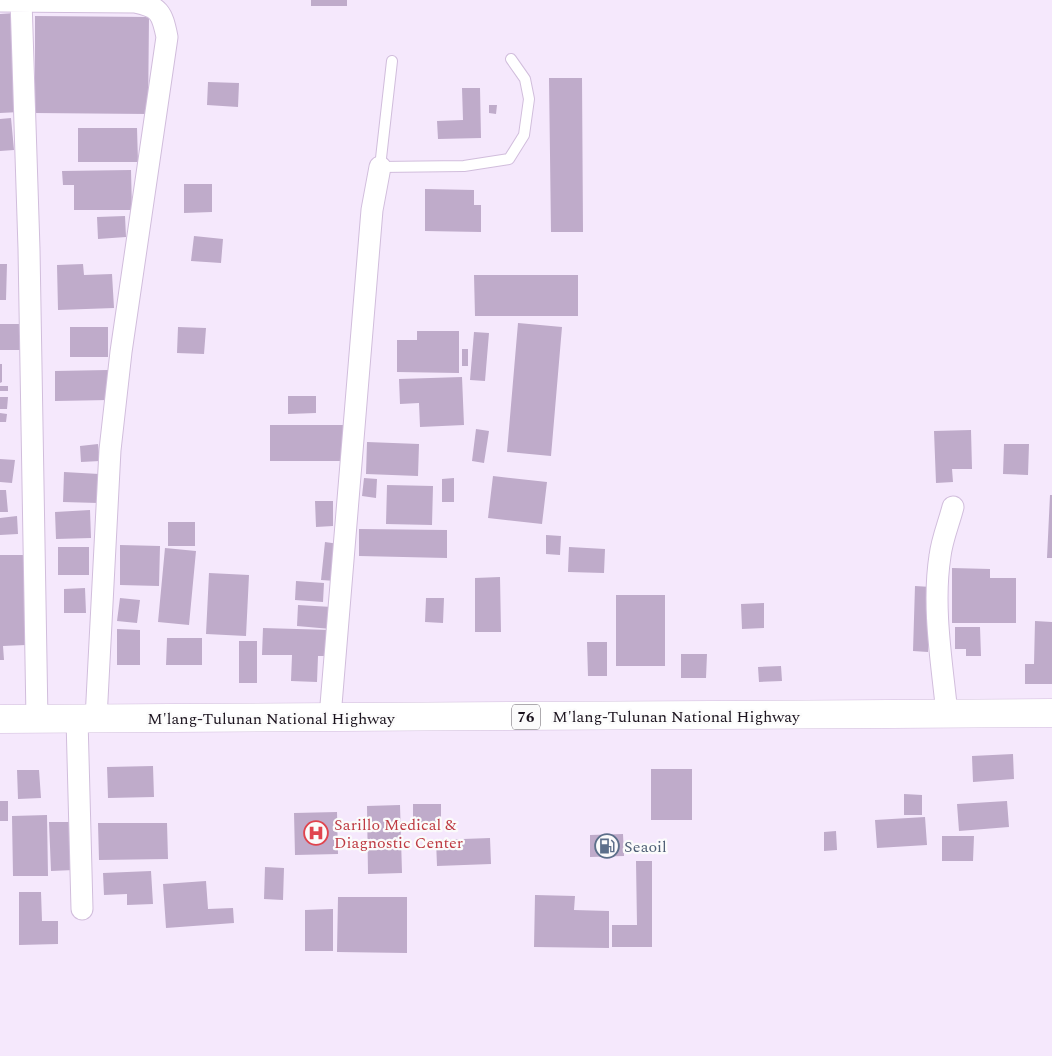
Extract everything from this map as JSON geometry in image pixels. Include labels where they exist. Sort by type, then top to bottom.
[{"type":"highway","name":"M'lang-Tulunan National Highway","points":[[0,719],[1052,713]]},
{"type":"street","points":[[21,0],[29,249],[37,719]]},
{"type":"street","points":[[0,1],[135,2],[158,10],[164,21],[168,37],[121,352],[110,450],[87,719],[82,909]]},
{"type":"street","points":[[330,717],[372,210],[380,167]]},
{"type":"street","points":[[948,714],[937,608],[937,583],[940,554],[953,507]]},
{"type":"lane","points":[[392,61],[380,167],[464,166],[509,159],[524,135],[529,99],[525,79],[511,59]]},
{"type":"building","points":[[311,0],[347,0],[347,6],[311,6]]},
{"type":"building","points":[[15,13],[20,112],[0,113],[0,14]]},
{"type":"building","points":[[35,16],[149,17],[148,114],[35,113]]},
{"type":"building","points":[[549,78],[582,78],[583,232],[551,232]]},
{"type":"building","points":[[208,82],[239,83],[238,107],[207,105]]},
{"type":"building","points":[[462,88],[480,88],[481,138],[438,139],[437,121],[463,120]]},
{"type":"building","points":[[489,105],[497,105],[496,114],[489,113]]},
{"type":"building","points":[[11,118],[14,150],[0,151],[0,119]]},
{"type":"building","points":[[78,128],[137,128],[138,162],[78,162]]},
{"type":"building","points":[[131,170],[132,210],[74,210],[74,185],[63,185],[62,171]]},
{"type":"building","points":[[184,184],[212,184],[212,212],[184,213]]},
{"type":"building","points":[[425,189],[474,190],[474,205],[481,205],[481,232],[425,231]]},
{"type":"building","points":[[125,216],[126,237],[98,239],[97,217]]},
{"type":"building","points":[[194,236],[223,239],[221,263],[191,261]]},
{"type":"building","points":[[0,264],[7,264],[6,300],[0,300]]},
{"type":"building","points":[[83,264],[84,275],[112,274],[114,308],[58,310],[57,265]]},
{"type":"building","points":[[474,275],[578,275],[578,316],[475,316]]},
{"type":"building","points":[[518,323],[562,327],[551,456],[507,452]]},
{"type":"building","points":[[0,324],[21,324],[21,350],[0,350]]},
{"type":"building","points":[[70,327],[108,327],[108,357],[70,357]]},
{"type":"building","points":[[178,327],[206,328],[204,354],[177,353]]},
{"type":"building","points":[[417,331],[459,331],[459,373],[397,372],[397,340],[417,340]]},
{"type":"building","points":[[474,332],[489,333],[485,381],[470,380]]},
{"type":"building","points":[[462,349],[468,349],[468,366],[462,366]]},
{"type":"building","points":[[0,364],[2,364],[2,382],[0,383]]},
{"type":"building","points":[[108,370],[109,400],[55,401],[55,371]]},
{"type":"building","points":[[462,377],[464,425],[420,427],[419,403],[400,404],[399,379]]},
{"type":"building","points":[[0,386],[8,386],[8,391],[0,391]]},
{"type":"building","points":[[288,396],[316,396],[316,413],[288,414]]},
{"type":"building","points":[[0,397],[8,397],[7,409],[0,409]]},
{"type":"building","points":[[0,413],[7,414],[6,422],[0,422]]},
{"type":"building","points":[[270,425],[344,425],[344,461],[270,461]]},
{"type":"building","points":[[476,429],[489,431],[484,463],[472,461]]},
{"type":"building","points":[[971,430],[972,469],[952,469],[953,482],[936,483],[934,431]]},
{"type":"building","points":[[367,442],[419,444],[418,476],[366,474]]},
{"type":"building","points":[[98,444],[100,461],[81,462],[80,446]]},
{"type":"building","points":[[1004,444],[1029,444],[1028,475],[1003,474]]},
{"type":"building","points":[[0,459],[15,460],[12,483],[0,482]]},
{"type":"building","points":[[64,472],[99,474],[98,503],[63,502]]},
{"type":"building","points":[[493,476],[547,482],[542,524],[488,518]]},
{"type":"building","points":[[364,478],[377,479],[376,498],[362,496]]},
{"type":"building","points":[[454,478],[454,502],[442,502],[442,479]]},
{"type":"building","points":[[387,485],[433,486],[432,525],[386,524]]},
{"type":"building","points":[[0,490],[6,490],[8,512],[0,512]]},
{"type":"building","points":[[1050,495],[1052,495],[1052,558],[1047,558]]},
{"type":"building","points":[[315,501],[333,501],[333,526],[316,527]]},
{"type":"building","points":[[90,510],[91,538],[56,539],[55,512]]},
{"type":"building","points":[[17,516],[18,534],[0,535],[0,518]]},
{"type":"building","points":[[168,522],[195,522],[195,546],[168,546]]},
{"type":"building","points":[[359,529],[447,530],[447,558],[359,556]]},
{"type":"building","points":[[546,535],[561,536],[560,555],[546,554]]},
{"type":"building","points":[[325,542],[339,544],[336,581],[321,580]]},
{"type":"building","points":[[120,545],[160,546],[159,586],[120,585]]},
{"type":"building","points":[[58,547],[89,547],[89,575],[58,575]]},
{"type":"building","points":[[569,547],[605,549],[604,573],[568,572]]},
{"type":"building","points":[[165,548],[196,551],[189,625],[158,622]]},
{"type":"building","points":[[0,555],[25,555],[26,645],[3,646],[4,660],[0,660]]},
{"type":"building","points":[[952,568],[990,569],[990,578],[1016,578],[1016,623],[952,623]]},
{"type":"building","points":[[209,573],[249,575],[246,636],[206,634]]},
{"type":"building","points":[[500,577],[501,632],[475,632],[475,578]]},
{"type":"building","points":[[296,581],[324,583],[323,602],[295,600]]},
{"type":"building","points":[[915,586],[931,587],[928,652],[913,651]]},
{"type":"building","points":[[85,588],[86,613],[64,613],[64,589]]},
{"type":"building","points":[[616,595],[665,595],[665,666],[616,666]]},
{"type":"building","points":[[120,598],[140,600],[137,623],[117,621]]},
{"type":"building","points":[[426,598],[444,598],[443,623],[425,622]]},
{"type":"building","points":[[764,603],[764,628],[742,629],[741,604]]},
{"type":"building","points":[[298,605],[332,607],[331,629],[297,626]]},
{"type":"building","points":[[1035,621],[1052,622],[1052,684],[1025,684],[1025,664],[1034,664]]},
{"type":"building","points":[[955,627],[980,627],[981,656],[966,656],[966,649],[955,649]]},
{"type":"building","points":[[263,628],[331,630],[330,656],[318,656],[317,682],[291,681],[292,655],[262,655]]},
{"type":"building","points":[[117,629],[140,630],[140,665],[117,665]]},
{"type":"building","points":[[167,638],[202,638],[202,665],[166,665]]},
{"type":"building","points":[[239,641],[257,641],[257,683],[239,683]]},
{"type":"building","points":[[587,642],[607,642],[607,676],[588,676]]},
{"type":"building","points":[[681,654],[707,654],[706,678],[681,678]]},
{"type":"building","points":[[781,666],[782,681],[759,682],[758,667]]},
{"type":"building","points":[[1013,754],[1014,779],[973,782],[972,756]]},
{"type":"building","points":[[153,766],[154,797],[108,798],[107,767]]},
{"type":"building","points":[[651,769],[692,769],[692,820],[651,820]]},
{"type":"building","points":[[17,770],[39,770],[41,798],[18,799]]},
{"type":"building","points":[[904,794],[922,795],[922,815],[904,815]]},
{"type":"building","points":[[0,801],[8,801],[8,821],[0,821]]},
{"type":"building","points":[[1007,801],[1009,827],[959,831],[957,804]]},
{"type":"building","points":[[413,804],[441,804],[441,824],[413,824]]},
{"type":"building","points":[[400,805],[402,873],[368,874],[367,806]]},
{"type":"building","points":[[337,812],[338,854],[295,855],[294,813]]},
{"type":"building","points":[[47,815],[48,876],[13,876],[12,816]]},
{"type":"building","points":[[925,817],[927,845],[877,848],[875,820]]},
{"type":"building","points":[[49,822],[73,822],[74,870],[51,871]]},
{"type":"building","points":[[98,823],[167,823],[168,859],[99,860]]},
{"type":"building","points":[[836,831],[837,850],[824,851],[824,832]]},
{"type":"building","name":"Seaoil","points":[[623,834],[624,856],[590,857],[590,835]]},
{"type":"building","points":[[942,836],[974,836],[973,861],[942,861]]},
{"type":"building","points":[[490,838],[491,864],[437,866],[436,840]]},
{"type":"building","points":[[636,861],[652,861],[652,947],[612,947],[612,925],[637,925]]},
{"type":"building","points":[[265,867],[284,868],[283,900],[264,899]]},
{"type":"building","points":[[151,871],[153,904],[127,905],[127,894],[104,895],[103,873]]},
{"type":"building","points":[[206,881],[208,909],[233,908],[234,923],[166,928],[163,884]]},
{"type":"building","points":[[19,892],[41,892],[42,921],[58,921],[58,944],[19,945]]},
{"type":"building","points":[[535,895],[575,896],[574,910],[609,911],[609,948],[534,947]]},
{"type":"building","points":[[338,897],[407,897],[407,953],[337,952]]},
{"type":"building","points":[[333,909],[333,951],[305,951],[305,910]]},
{"type":"place","name":"Sarillo Medical & Diagnostic Center","points":[[316,833]]},
{"type":"place","name":"Seaoil","points":[[607,846]]}]
